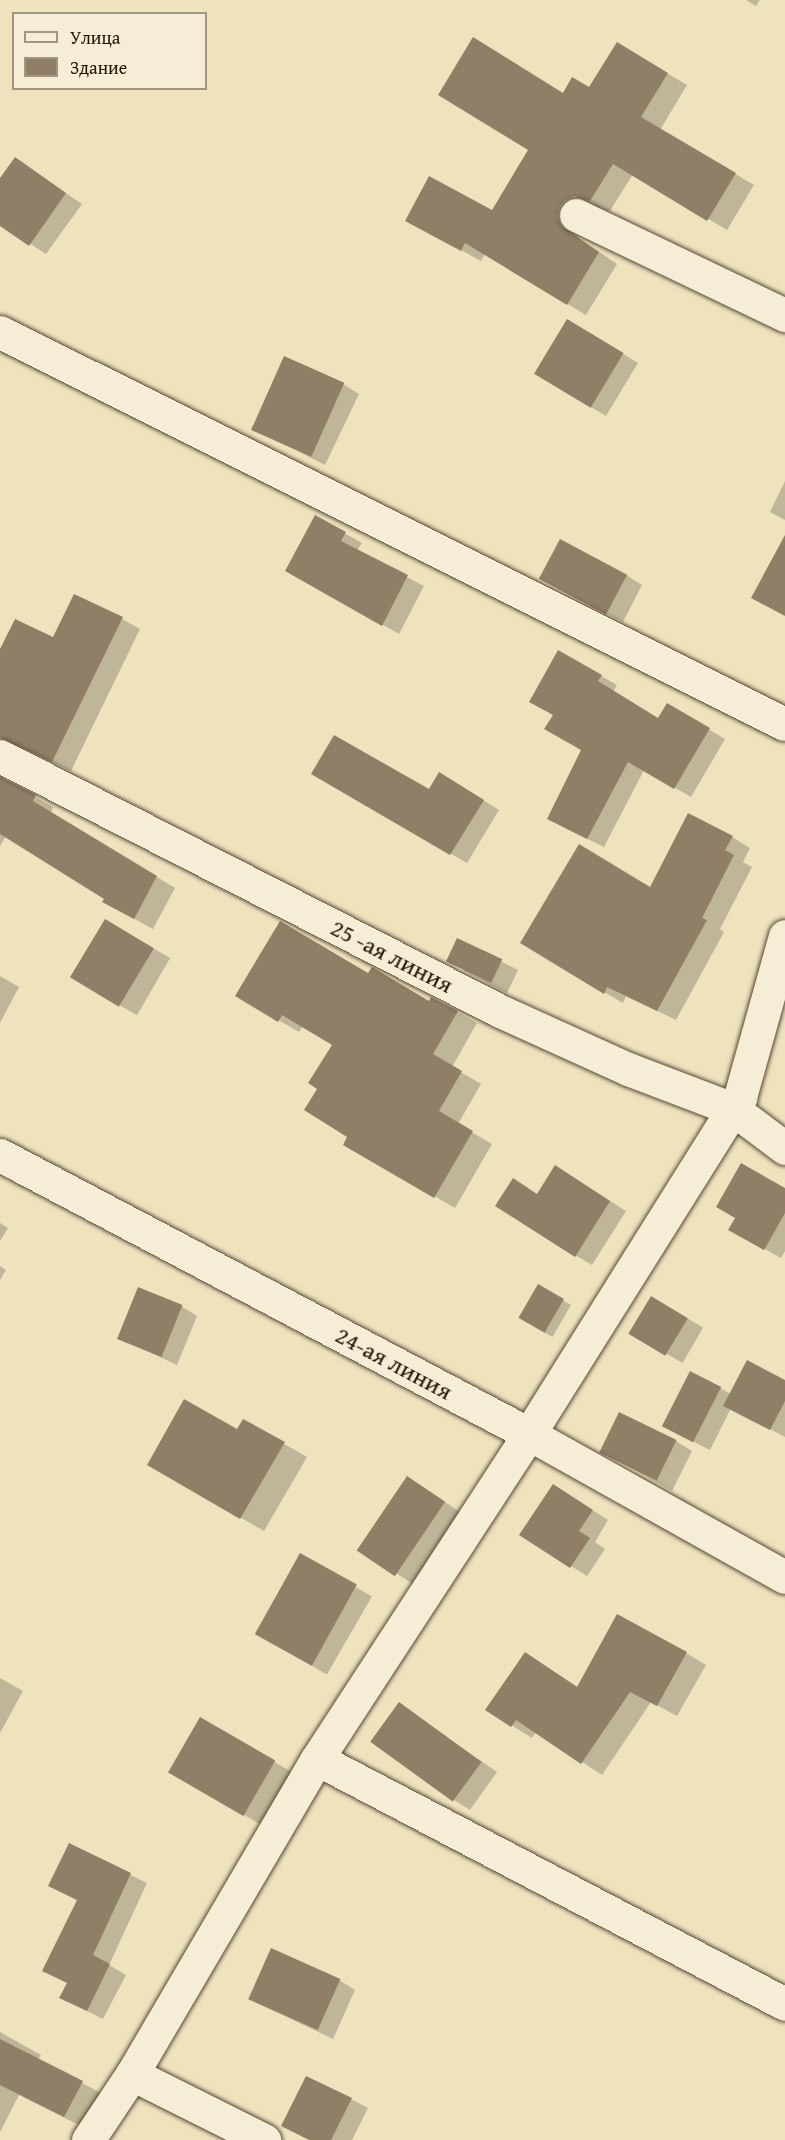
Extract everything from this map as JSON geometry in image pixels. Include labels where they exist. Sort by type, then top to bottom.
[{"type":"street","points":[[576,215],[785,315]]},
{"type":"street","points":[[0,332],[785,724]]},
{"type":"street","name":"25 -ая линия","points":[[0,756],[500,1011],[627,1069],[733,1109],[785,1148]]},
{"type":"street","points":[[88,2140],[132,2074],[317,1760],[529,1434],[740,1097],[785,936]]},
{"type":"street","name":"24-ая линия","points":[[0,1155],[529,1434],[785,1577]]},
{"type":"street","points":[[317,1760],[785,2004]]},
{"type":"street","points":[[132,2074],[264,2140]]},
{"type":"building","points":[[473,37],[563,93],[572,77],[589,87],[617,42],[668,73],[641,117],[736,173],[707,221],[613,164],[590,201],[574,196],[565,200],[559,207],[557,217],[561,226],[599,252],[567,305],[465,243],[461,251],[405,221],[429,176],[492,210],[528,150],[438,95]]},
{"type":"building","points":[[15,157],[66,193],[29,246],[0,226],[0,178]]},
{"type":"building","points":[[567,319],[624,353],[591,408],[534,374]]},
{"type":"building","points":[[284,356],[344,383],[311,457],[251,430]]},
{"type":"building","points":[[315,515],[346,532],[341,541],[408,575],[382,626],[285,571]]},
{"type":"building","points":[[785,535],[785,616],[751,598]]},
{"type":"building","points":[[560,539],[627,575],[606,614],[539,579]]},
{"type":"building","points":[[74,594],[123,617],[52,762],[0,737],[0,649],[15,619],[53,637]]},
{"type":"building","points":[[558,650],[602,675],[598,681],[658,718],[667,703],[710,728],[674,789],[628,762],[587,839],[547,819],[581,750],[544,729],[553,715],[529,702]]},
{"type":"building","points":[[334,735],[429,789],[439,772],[484,800],[450,855],[311,774]]},
{"type":"building","points":[[0,777],[36,795],[33,801],[157,876],[134,919],[102,902],[104,899],[0,834]]},
{"type":"building","points":[[688,813],[733,836],[725,850],[734,855],[702,918],[707,920],[657,1011],[607,987],[604,994],[520,943],[579,844],[650,887]]},
{"type":"building","points":[[105,919],[154,948],[119,1007],[70,977]]},
{"type":"building","points":[[280,921],[368,973],[372,967],[429,1001],[431,997],[458,1011],[433,1054],[462,1071],[439,1111],[473,1131],[434,1198],[343,1145],[347,1137],[304,1110],[317,1089],[308,1083],[332,1045],[282,1015],[278,1022],[235,996]]},
{"type":"building","points":[[457,938],[502,959],[491,983],[446,962]]},
{"type":"building","points":[[741,1163],[785,1188],[785,1213],[764,1250],[728,1230],[735,1218],[716,1207]]},
{"type":"building","points":[[555,1165],[610,1201],[575,1257],[495,1206],[513,1178],[537,1194]]},
{"type":"building","points":[[538,1284],[564,1299],[544,1333],[518,1318]]},
{"type":"building","points":[[138,1287],[183,1305],[162,1357],[117,1339]]},
{"type":"building","points":[[651,1296],[688,1318],[665,1356],[628,1334]]},
{"type":"building","points":[[747,1360],[785,1380],[785,1401],[770,1430],[723,1406]]},
{"type":"building","points":[[690,1371],[721,1387],[693,1442],[662,1426]]},
{"type":"building","points":[[184,1399],[237,1429],[243,1419],[285,1442],[240,1519],[147,1465]]},
{"type":"building","points":[[619,1412],[677,1440],[657,1481],[599,1452]]},
{"type":"building","points":[[407,1476],[445,1502],[395,1576],[357,1551]]},
{"type":"building","points":[[553,1484],[593,1510],[579,1531],[590,1538],[570,1568],[519,1535]]},
{"type":"building","points":[[300,1553],[357,1585],[312,1666],[255,1634]]},
{"type":"building","points":[[617,1614],[687,1652],[657,1706],[630,1692],[581,1764],[516,1720],[511,1727],[485,1710],[525,1652],[577,1687]]},
{"type":"building","points":[[399,1702],[482,1762],[453,1802],[370,1742]]},
{"type":"building","points":[[200,1717],[275,1760],[243,1816],[168,1772]]},
{"type":"building","points":[[69,1843],[131,1873],[93,1955],[110,1964],[87,2011],[59,1998],[67,1983],[42,1971],[77,1900],[48,1886]]},
{"type":"building","points":[[271,1948],[340,1979],[318,2030],[248,1999]]},
{"type":"building","points":[[0,2039],[83,2081],[64,2117],[0,2085]]},
{"type":"building","points":[[306,2076],[352,2098],[331,2140],[309,2140],[281,2126]]}]
